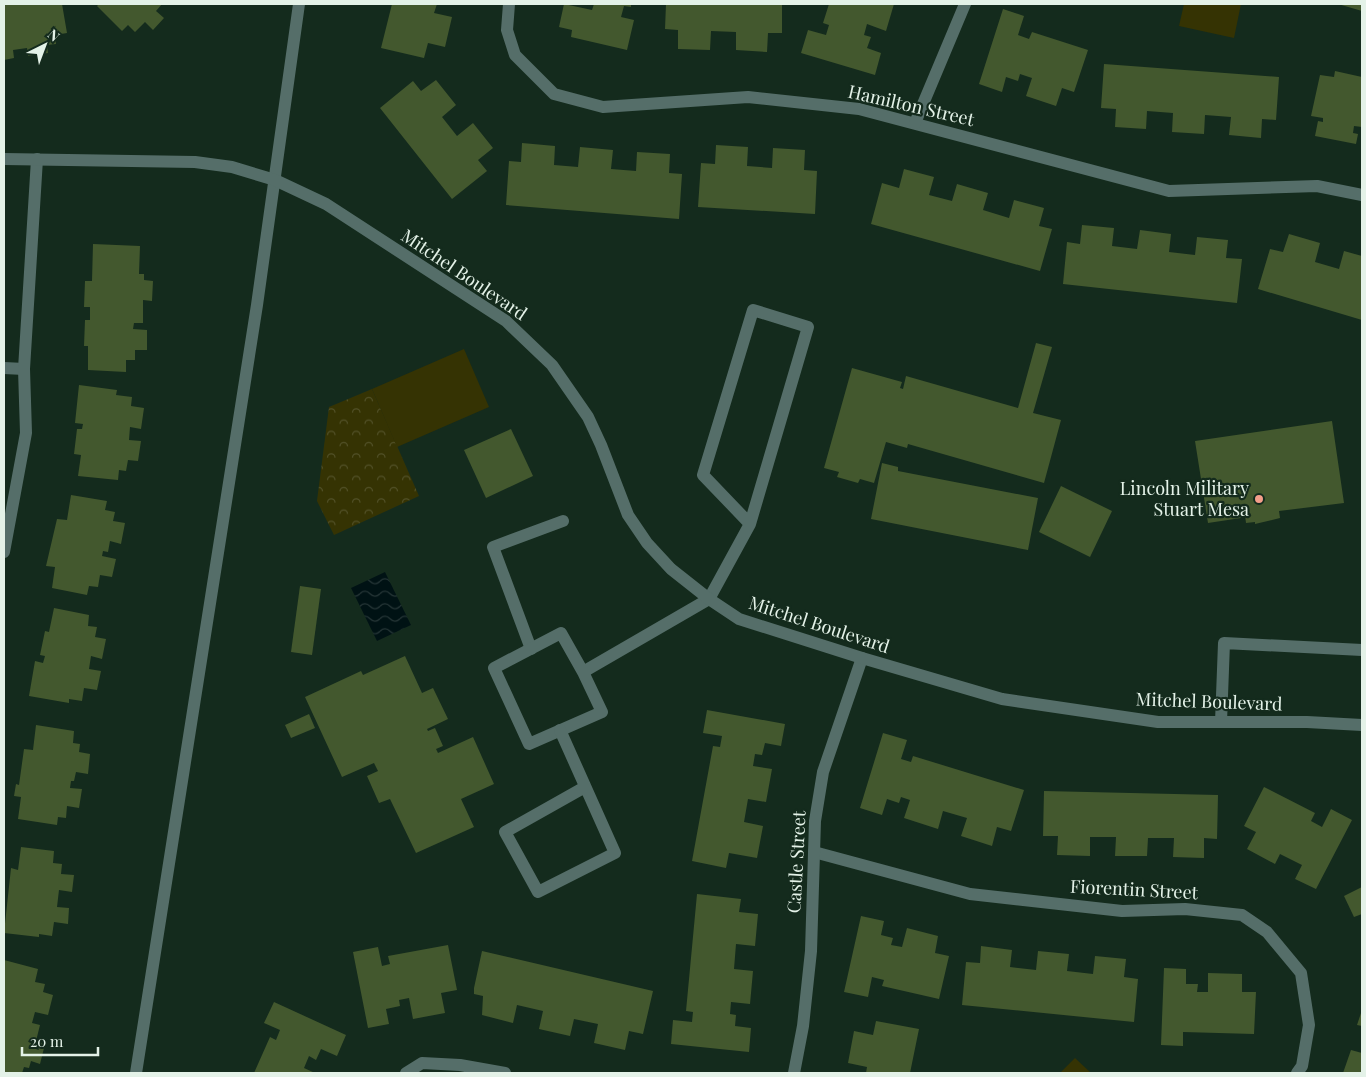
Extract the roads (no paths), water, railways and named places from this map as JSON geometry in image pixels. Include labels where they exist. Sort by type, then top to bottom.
[{"type":"street","points":[[136,1073],[256,315],[299,4]]},
{"type":"street","name":"Hamilton Street","points":[[509,4],[507,30],[515,54],[554,94],[602,107],[748,97],[859,109],[1169,191],[1316,186],[1362,195]]},
{"type":"street","points":[[915,123],[965,4]]},
{"type":"street","name":"Mitchel Boulevard","points":[[4,159],[195,162],[232,167],[274,180],[326,204],[506,320],[552,364],[588,417],[628,515],[648,543],[671,568],[709,599],[739,619],[862,658],[1002,699],[1158,722],[1362,725]]},
{"type":"street","points":[[4,552],[26,433],[24,369],[38,159]]},
{"type":"street","points":[[584,672],[709,599],[750,524],[808,327],[753,310],[703,475],[750,524]]},
{"type":"street","points":[[4,368],[24,369]]},
{"type":"street","points":[[531,649],[493,547],[563,522]]},
{"type":"street","points":[[561,633],[584,672],[602,712],[529,744],[494,668],[561,633]]},
{"type":"street","points":[[1221,722],[1224,643],[1362,650]]},
{"type":"street","name":"Castle Street","points":[[794,1073],[803,1026],[811,951],[815,821],[823,772],[862,658]]},
{"type":"street","points":[[560,730],[615,853],[538,892],[505,832],[585,787]]},
{"type":"street","name":"Fiorentin Street","points":[[814,852],[970,894],[1122,911],[1185,909],[1242,915],[1267,932],[1301,973],[1309,1024],[1302,1066],[1297,1073]]},
{"type":"street","points":[[406,1073],[422,1063],[460,1064],[504,1073]]},
{"type":"water","points":[[385,572],[411,625],[377,641],[351,588]]},
{"type":"place","name":"Lincoln Military Stuart Mesa","points":[[1259,499]]}]
